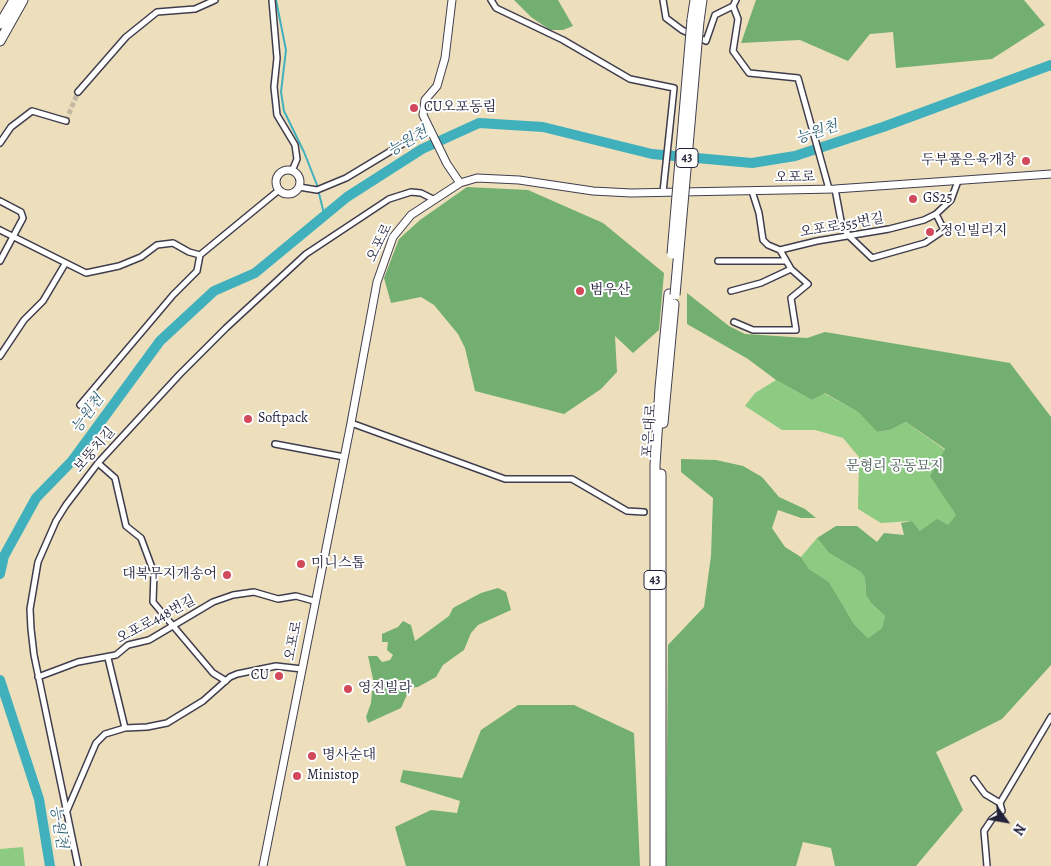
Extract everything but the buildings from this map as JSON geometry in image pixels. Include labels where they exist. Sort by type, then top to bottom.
[{"type":"highway","points":[[0,24],[14,0]]},
{"type":"highway","points":[[0,41],[23,0]]},
{"type":"highway","name":"43","points":[[672,295],[695,21],[695,0]]},
{"type":"highway","name":"43","points":[[695,21],[702,0]]},
{"type":"highway","name":"포은대로","points":[[655,866],[655,465],[660,388],[672,295]]},
{"type":"highway","name":"포은대로","points":[[661,866],[661,448],[672,295]]},
{"type":"street","points":[[78,92],[126,37],[157,12],[195,9],[215,0]]},
{"type":"street","points":[[272,0],[277,58],[274,87],[277,115],[295,145],[297,159],[292,171]]},
{"type":"street","points":[[452,0],[445,58],[437,86],[425,100],[422,115],[447,164],[460,183]]},
{"type":"street","points":[[491,0],[496,8],[563,40],[630,78],[674,88],[668,128],[663,192]]},
{"type":"street","points":[[663,0],[666,18],[682,30],[706,41],[715,15],[735,3],[738,19],[733,51],[749,73],[798,78],[842,226],[849,236],[872,258],[925,243],[944,230],[936,214]]},
{"type":"street","points":[[0,143],[11,127],[32,112],[66,120]]},
{"type":"street","points":[[299,187],[317,190],[324,188],[346,178],[430,129]]},
{"type":"street","points":[[285,171],[292,171],[300,179],[299,187],[290,194],[279,190],[277,183],[279,176],[285,171]]},
{"type":"street","name":"오포로","points":[[263,866],[381,267],[393,237],[411,215],[460,183],[488,178],[593,192],[663,192],[832,189],[1051,174]]},
{"type":"street","name":"오포로355번길","points":[[780,250],[889,229],[924,220],[936,214],[951,200],[958,181]]},
{"type":"street","points":[[80,405],[197,270],[200,255],[279,190]]},
{"type":"street","points":[[734,322],[753,330],[796,330],[790,298],[808,284],[791,269],[780,250],[762,240],[759,214],[752,191]]},
{"type":"street","name":"보뚱치길","points":[[78,866],[38,677],[30,609],[38,562],[66,505],[98,463],[202,352],[306,254],[389,198],[412,192],[421,193],[434,199]]},
{"type":"street","points":[[0,201],[21,212],[22,215],[14,237],[0,261]]},
{"type":"street","points":[[0,230],[86,273],[119,266],[141,257],[157,245],[173,243],[189,252],[200,255]]},
{"type":"street","points":[[718,261],[786,261]]},
{"type":"street","points":[[0,356],[24,320],[43,301],[65,264]]},
{"type":"street","points":[[731,291],[760,283],[791,269]]},
{"type":"street","points":[[351,423],[505,479],[572,479],[627,510],[644,512]]},
{"type":"street","points":[[275,444],[344,457]]},
{"type":"street","points":[[98,463],[115,478],[126,526],[140,538],[154,573],[153,602],[213,673],[226,681]]},
{"type":"street","name":"오포로448번길","points":[[38,677],[78,662],[108,658],[128,645],[149,640],[213,602],[245,593],[254,592],[278,599],[296,596],[314,601]]},
{"type":"street","points":[[108,658],[125,728]]},
{"type":"street","points":[[66,814],[96,743],[105,734],[125,728],[147,728],[167,723],[202,701],[237,674],[266,667],[286,666],[302,669]]},
{"type":"street","points":[[1000,804],[1051,717]]},
{"type":"street","points":[[974,779],[985,794],[1000,804],[1002,811],[992,819],[984,831],[987,866]]},
{"type":"green space","points":[[514,0],[558,0],[573,26],[563,30],[550,30],[531,17]]},
{"type":"green space","points":[[756,0],[1024,0],[1045,25],[992,59],[896,68],[893,32],[870,34],[848,61],[800,40],[741,43]]},
{"type":"green space","points":[[467,187],[528,190],[603,223],[664,273],[659,330],[633,353],[615,336],[617,372],[601,389],[564,414],[475,391],[465,348],[458,334],[434,305],[421,297],[391,303],[384,278],[399,239],[420,220]]},
{"type":"green space","points":[[687,293],[729,326],[745,334],[807,338],[825,332],[1010,363],[1051,417],[1051,665],[1002,719],[936,752],[963,810],[916,866],[835,866],[831,848],[803,842],[796,866],[666,866],[668,645],[704,607],[711,556],[713,498],[681,472],[681,459],[716,460],[743,466],[762,477],[779,497],[805,509],[816,518],[801,518],[778,510],[772,528],[785,547],[801,557],[809,569],[829,582],[854,624],[868,638],[882,628],[885,616],[871,603],[866,595],[865,578],[861,572],[829,553],[817,538],[836,526],[857,526],[877,542],[884,533],[904,535],[901,523],[912,521],[920,531],[937,519],[948,525],[956,515],[930,476],[945,449],[906,422],[890,430],[877,432],[858,412],[825,393],[812,400],[776,380],[748,359],[687,324]]},
{"type":"green space","name":"문형리 공동묘지","points":[[776,380],[812,400],[824,393],[858,412],[877,432],[890,430],[906,422],[945,450],[931,476],[956,515],[948,526],[920,531],[912,521],[881,523],[858,509],[859,457],[843,438],[815,430],[782,430],[745,406],[755,393]]},
{"type":"green space","points":[[817,538],[829,553],[861,572],[865,578],[866,595],[871,603],[885,616],[882,628],[868,638],[854,624],[829,582],[809,569],[801,557]]},
{"type":"green space","points":[[498,588],[506,592],[511,610],[478,625],[471,633],[464,650],[443,665],[436,677],[418,687],[410,688],[401,708],[368,723],[366,717],[371,703],[373,679],[368,656],[377,656],[382,662],[390,660],[393,655],[387,650],[388,642],[382,642],[382,634],[398,627],[403,621],[411,625],[415,641],[449,616],[453,608],[481,593]]},
{"type":"green space","points":[[518,705],[574,705],[634,733],[640,866],[406,866],[395,827],[431,810],[457,813],[460,801],[400,782],[403,770],[462,778],[481,730]]},
{"type":"green space","points":[[23,847],[25,866],[0,866],[0,849]]},
{"type":"waterway","points":[[276,0],[286,50],[281,92],[284,111],[304,152],[317,185],[324,214]]},
{"type":"waterway","name":"능원천","points":[[0,574],[4,556],[36,498],[72,461],[160,341],[214,291],[255,273],[347,197],[422,149],[479,123],[543,127],[652,154],[752,163],[795,156],[883,127],[1051,65]]},
{"type":"waterway","name":"능원천","points":[[0,680],[39,799],[50,866]]},
{"type":"tunnel","points":[[66,121],[78,92]]},
{"type":"place","name":"CU오포동림","points":[[414,108]]},
{"type":"place","name":"두부품은육개장","points":[[1026,161]]},
{"type":"place","name":"GS25","points":[[913,199]]},
{"type":"place","name":"정인빌리지","points":[[930,232]]},
{"type":"place","name":"범우산","points":[[580,291]]},
{"type":"place","name":"Softpack","points":[[248,419]]},
{"type":"place","name":"미니스톱","points":[[301,564]]},
{"type":"place","name":"대복무지개송어","points":[[227,575]]},
{"type":"place","name":"CU","points":[[279,676]]},
{"type":"place","name":"영진빌라","points":[[348,689]]},
{"type":"place","name":"명사순대","points":[[312,756]]},
{"type":"place","name":"Ministop","points":[[297,776]]}]
